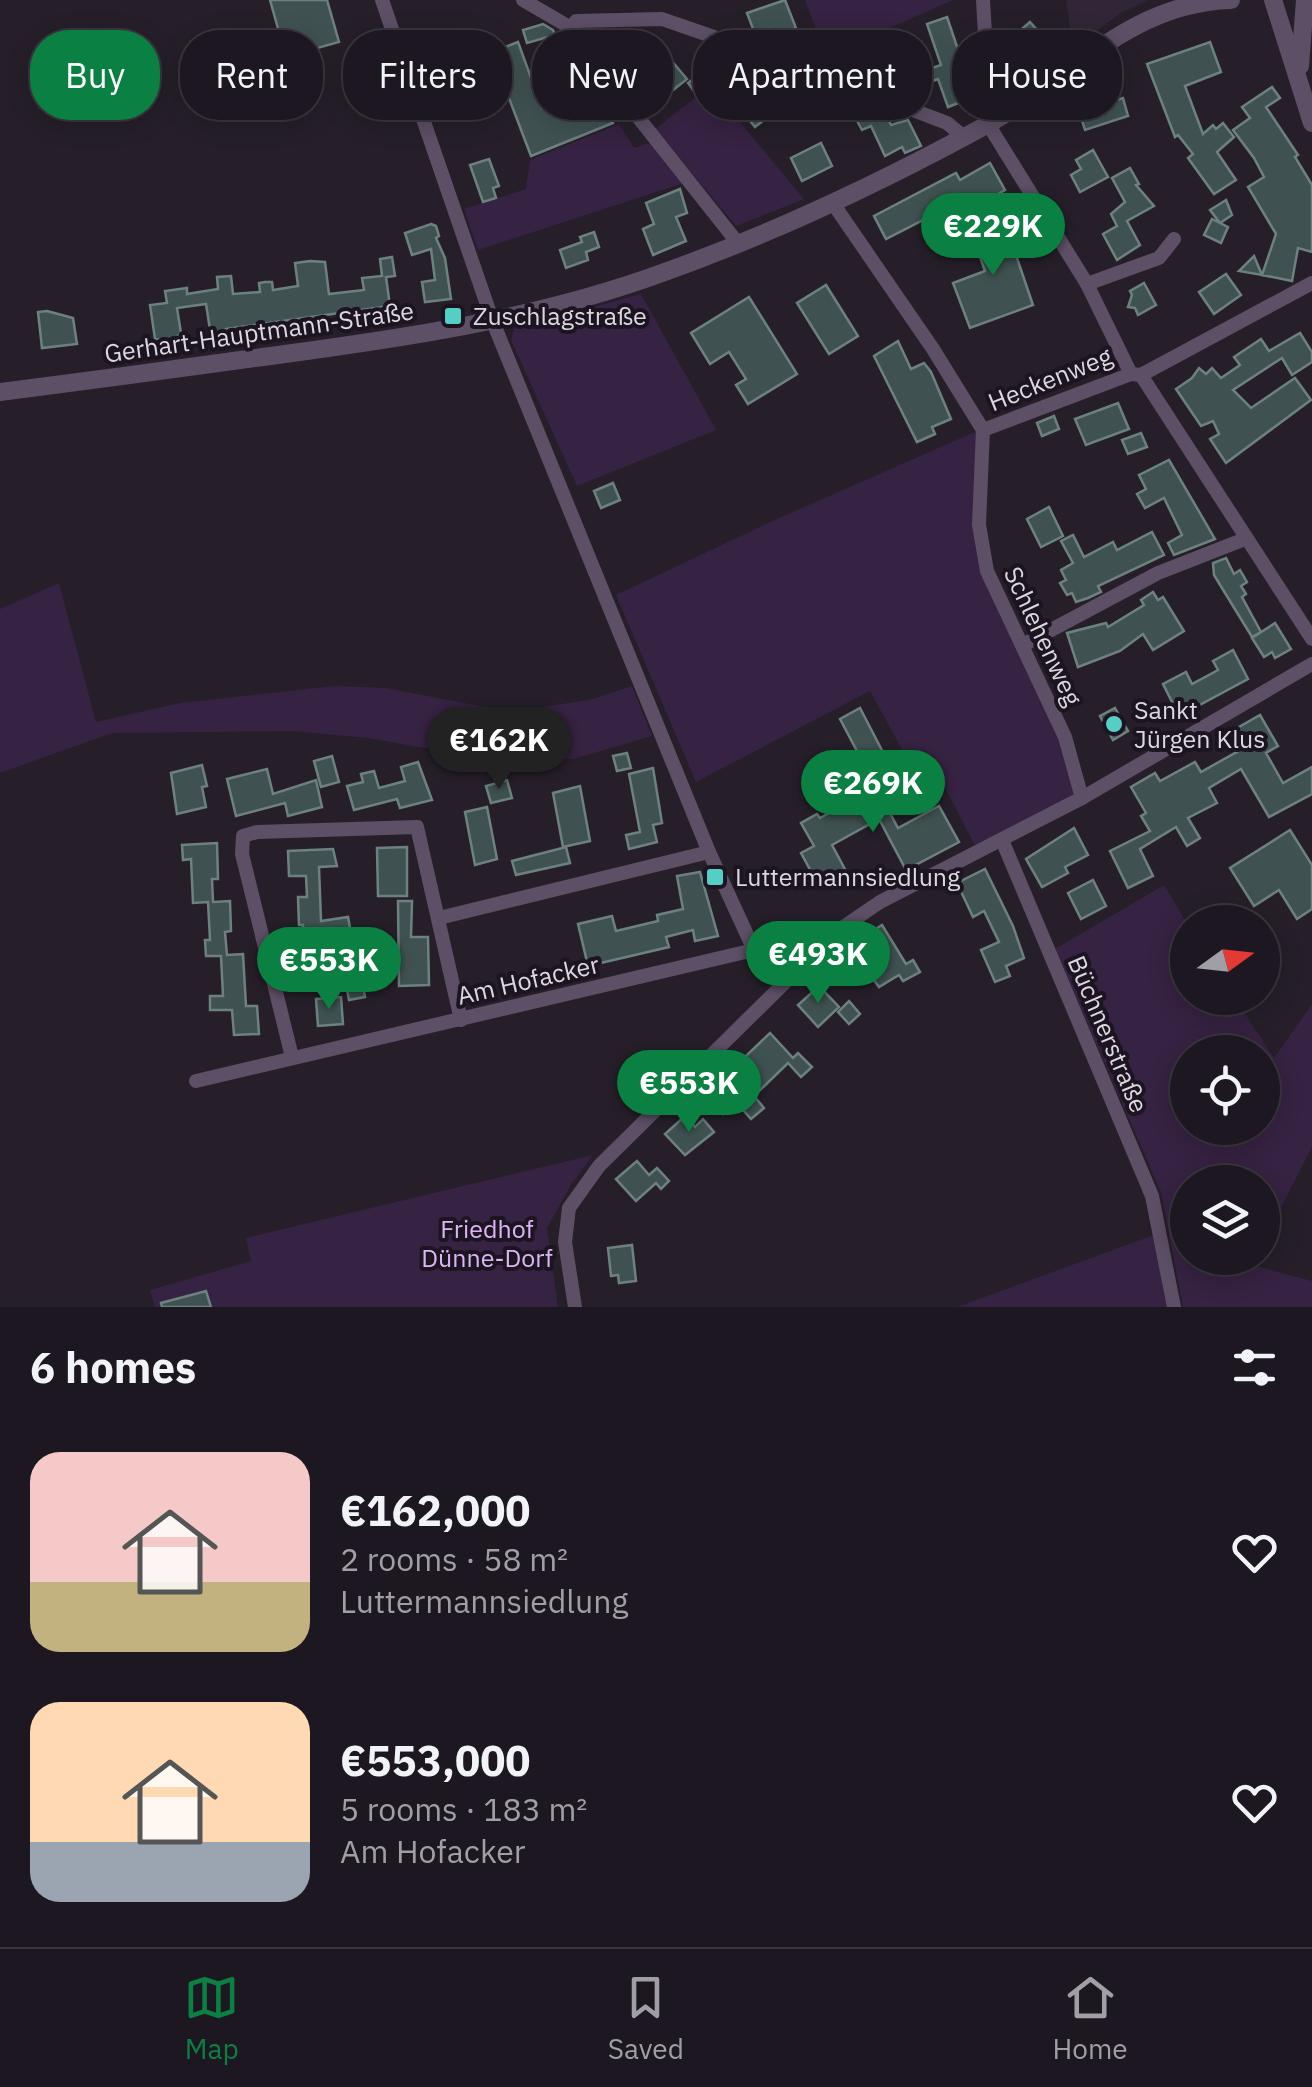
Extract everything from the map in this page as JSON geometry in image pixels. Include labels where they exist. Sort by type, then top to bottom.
[{"type":"street","points":[[382,0],[494,322],[709,852],[754,950],[836,932]]},
{"type":"street","points":[[523,0],[571,28],[737,242]]},
{"type":"street","name":"Heckenweg","points":[[832,202],[933,349],[983,430],[1136,374],[993,121],[983,0]]},
{"type":"street","name":"Gerhart-Hauptmann-Straße","points":[[0,392],[340,347],[494,322],[606,292],[832,202],[964,137],[1132,25],[1172,9],[1231,0]]},
{"type":"street","points":[[1273,0],[1312,123]]},
{"type":"street","points":[[1299,76],[1306,0]]},
{"type":"street","points":[[571,28],[576,21],[662,18],[696,30]]},
{"type":"street","points":[[932,118],[964,137]]},
{"type":"street","points":[[1087,284],[1159,258],[1174,239]]},
{"type":"street","points":[[1312,284],[1136,374],[1312,640]]},
{"type":"street","name":"Schlehenweg","points":[[983,430],[979,525],[987,571],[1065,737],[1082,798]]},
{"type":"street","points":[[1023,645],[1158,573],[1245,539]]},
{"type":"street","points":[[575,1307],[565,1242],[569,1208],[598,1166],[836,932],[880,902],[1082,798],[1312,664]]},
{"type":"street","points":[[292,1057],[242,854],[243,836],[257,832],[417,827],[460,1020]]},
{"type":"street","name":"Büchnerstraße","points":[[1002,840],[1152,1196],[1174,1307]]},
{"type":"street","points":[[439,918],[709,852]]},
{"type":"street","name":"Am Hofacker","points":[[196,1081],[754,950]]},
{"type":"shaded area","points":[[1066,0],[1148,0],[1098,30],[1070,30]]},
{"type":"green space","points":[[805,0],[953,0],[885,30],[816,30]]},
{"type":"green space","points":[[693,99],[693,120],[738,120],[804,199],[736,226],[655,129],[673,120],[673,115]]},
{"type":"green space","points":[[619,124],[634,148],[652,142],[684,183],[478,250],[464,209],[526,189],[530,160]]},
{"type":"green space","points":[[641,294],[716,430],[577,486],[511,340],[514,329]]},
{"type":"green space","points":[[977,431],[975,525],[1061,739],[1076,795],[975,846],[930,758],[911,766],[870,691],[696,782],[616,595]]},
{"type":"green space","points":[[59,583],[96,722],[180,703],[335,686],[386,688],[500,710],[593,699],[632,686],[652,736],[573,759],[492,760],[368,738],[293,731],[112,733],[0,773],[0,609]]},
{"type":"green space","points":[[1164,885],[1176,905],[1170,905],[1170,1015],[1246,1015],[1259,1035],[1170,1035],[1170,1145],[1280,1145],[1280,1049],[1312,1004],[1312,1147],[1280,1210],[1280,1165],[1170,1165],[1170,1239],[1161,1192],[1055,949]]},
{"type":"green space","name":"Friedhof Dünne-Dorf","points":[[593,1155],[547,1228],[558,1307],[155,1307],[150,1290],[251,1261],[246,1238]]},
{"type":"green space","points":[[1154,1235],[1167,1307],[957,1307]]},
{"type":"green space","points":[[1280,1272],[1312,1281],[1312,1307],[1183,1307],[1177,1275]]},
{"type":"building","points":[[270,0],[327,0],[339,42],[323,47],[323,30],[278,30]]},
{"type":"building","points":[[785,0],[796,28],[753,30],[747,13]]},
{"type":"building","points":[[947,17],[952,32],[952,105],[948,107],[938,79],[932,81],[932,68],[941,65],[927,24]]},
{"type":"building","points":[[1030,22],[1037,30],[1021,30]]},
{"type":"building","points":[[543,24],[553,30],[532,30],[532,42],[527,43],[523,30]]},
{"type":"building","points":[[518,42],[532,80],[532,120],[613,123],[531,156],[512,106],[512,44]]},
{"type":"building","points":[[1210,42],[1221,72],[1185,86],[1203,134],[1213,125],[1216,129],[1223,123],[1234,137],[1217,152],[1236,180],[1214,194],[1188,158],[1193,154],[1178,135],[1175,137],[1147,64]]},
{"type":"building","points":[[673,62],[687,79],[673,90]]},
{"type":"building","points":[[1272,87],[1280,98],[1266,107],[1298,155],[1295,157],[1312,185],[1312,252],[1298,248],[1292,281],[1262,275],[1276,234],[1248,187],[1264,177],[1233,130],[1250,118],[1242,107]]},
{"type":"building","points":[[1122,98],[1128,116],[1122,118]]},
{"type":"building","points":[[857,120],[889,120],[891,125],[908,120],[921,146],[905,153],[902,147],[885,156],[871,126],[862,130]]},
{"type":"building","points":[[1082,120],[1116,120],[1085,130]]},
{"type":"building","points":[[821,143],[832,166],[802,181],[791,158]]},
{"type":"building","points":[[1093,150],[1108,177],[1080,192],[1071,175],[1081,169],[1076,160]]},
{"type":"building","points":[[489,159],[499,186],[493,188],[496,198],[483,202],[470,165]]},
{"type":"building","points":[[990,163],[1005,190],[939,227],[933,215],[886,239],[874,216],[956,173],[960,180]]},
{"type":"building","points":[[1130,168],[1139,184],[1136,185],[1154,206],[1127,221],[1140,245],[1117,260],[1103,234],[1117,226],[1111,214],[1125,202],[1112,178]]},
{"type":"building","points":[[680,189],[687,213],[676,217],[686,241],[653,255],[643,229],[654,224],[646,203]]},
{"type":"building","points":[[1226,200],[1232,215],[1220,223],[1210,210]]},
{"type":"building","points":[[1003,217],[1033,305],[970,328],[953,283],[985,271],[970,229]]},
{"type":"building","points":[[1212,219],[1228,227],[1221,243],[1204,235]]},
{"type":"building","points":[[431,224],[436,226],[436,238],[445,258],[451,299],[425,302],[422,282],[435,280],[431,249],[412,255],[405,233]]},
{"type":"building","points":[[594,232],[599,247],[586,252],[588,260],[566,268],[560,250],[582,242],[580,237]]},
{"type":"building","points":[[1254,256],[1262,275],[1239,271]]},
{"type":"building","points":[[392,257],[395,276],[386,277],[390,306],[226,329],[227,334],[211,336],[206,304],[177,308],[181,333],[173,341],[155,339],[150,305],[167,303],[165,291],[187,288],[187,294],[218,289],[217,277],[231,276],[233,294],[260,292],[259,283],[265,282],[272,282],[273,290],[298,286],[295,263],[310,261],[325,262],[329,294],[364,290],[362,278],[382,276],[380,259]]},
{"type":"building","points":[[1226,274],[1241,295],[1214,314],[1199,292]]},
{"type":"building","points":[[1144,283],[1156,305],[1138,315],[1135,308],[1128,307],[1130,291]]},
{"type":"building","points":[[826,285],[858,336],[829,354],[797,303]]},
{"type":"building","points":[[749,297],[797,374],[748,404],[736,385],[746,379],[729,352],[710,364],[691,333]]},
{"type":"building","points":[[38,312],[73,318],[77,344],[42,348]]},
{"type":"building","points":[[1300,333],[1312,352],[1312,362],[1292,375],[1282,358],[1233,390],[1251,408],[1295,378],[1311,400],[1226,463],[1210,439],[1219,434],[1213,421],[1201,426],[1176,389],[1199,368],[1206,374],[1212,368],[1221,378],[1240,365],[1234,357],[1261,339],[1269,351]]},
{"type":"building","points":[[898,341],[911,369],[924,363],[931,372],[951,419],[932,427],[935,434],[917,442],[874,356]]},
{"type":"building","points":[[1118,403],[1129,429],[1086,445],[1075,419]]},
{"type":"building","points":[[1054,416],[1059,429],[1042,436],[1037,423]]},
{"type":"building","points":[[1141,433],[1147,447],[1128,454],[1122,440]]},
{"type":"building","points":[[1169,460],[1215,539],[1174,555],[1168,543],[1182,535],[1164,498],[1145,508],[1137,494],[1146,489],[1139,475]]},
{"type":"building","points":[[613,483],[620,500],[601,508],[594,491]]},
{"type":"building","points":[[1049,507],[1063,536],[1041,547],[1027,519]]},
{"type":"building","points":[[1152,532],[1164,555],[1098,586],[1101,592],[1088,598],[1076,602],[1072,593],[1067,595],[1060,583],[1066,580],[1061,570],[1073,563],[1061,541],[1073,535],[1084,557],[1113,542],[1117,550]]},
{"type":"building","points":[[1226,558],[1234,574],[1240,570],[1247,582],[1241,586],[1246,594],[1242,597],[1261,632],[1252,637],[1214,575],[1213,563]]},
{"type":"building","points":[[1153,592],[1158,600],[1163,597],[1184,631],[1153,650],[1143,634],[1120,651],[1078,667],[1067,633],[1106,623],[1108,627],[1144,605],[1141,600]]},
{"type":"building","points":[[1275,623],[1291,649],[1275,658],[1272,652],[1264,657],[1252,638]]},
{"type":"building","points":[[1233,650],[1248,679],[1179,716],[1163,684],[1186,672],[1192,684],[1218,670],[1213,661]]},
{"type":"building","points":[[860,708],[887,760],[867,770],[840,719]]},
{"type":"building","name":"Sankt Jürgen Klus","points":[[1115,708],[1128,731],[1113,740],[1100,716]]},
{"type":"building","points":[[1260,715],[1278,746],[1266,753],[1283,783],[1312,767],[1312,794],[1269,817],[1241,769],[1209,788],[1217,803],[1188,818],[1200,838],[1187,846],[1176,827],[1140,849],[1153,876],[1128,888],[1110,851],[1150,831],[1141,816],[1146,813],[1131,787],[1155,773],[1160,781],[1195,762],[1201,772],[1242,749],[1232,731]]},
{"type":"building","points":[[627,753],[631,768],[617,771],[613,756]]},
{"type":"building","points":[[332,756],[339,782],[321,787],[314,761]]},
{"type":"building","points":[[418,762],[432,800],[400,808],[397,799],[354,810],[347,786],[363,782],[361,774],[374,771],[379,788],[405,781],[401,767]]},
{"type":"building","points":[[202,765],[206,807],[177,814],[171,773]]},
{"type":"building","points":[[653,768],[662,823],[653,825],[657,842],[629,849],[626,835],[640,832],[629,774]]},
{"type":"building","points":[[267,769],[273,794],[316,780],[322,807],[288,816],[285,803],[236,816],[227,779]]},
{"type":"building","points":[[507,780],[512,798],[491,803],[486,786]]},
{"type":"building","points":[[580,786],[590,841],[563,847],[553,793]]},
{"type":"building","points":[[876,787],[898,828],[939,806],[959,842],[906,870],[879,819],[832,845],[847,873],[820,888],[801,853],[814,846],[801,823],[817,814],[820,818]]},
{"type":"building","points":[[487,807],[497,859],[475,865],[465,812]]},
{"type":"building","points":[[1074,828],[1088,855],[1065,867],[1068,873],[1042,887],[1026,859]]},
{"type":"building","points":[[1290,830],[1312,865],[1312,909],[1297,919],[1279,890],[1253,905],[1230,868]]},
{"type":"building","points":[[217,843],[218,879],[212,879],[213,902],[230,901],[231,931],[225,932],[227,955],[243,954],[246,1006],[257,1006],[259,1034],[234,1035],[232,1010],[210,1010],[210,996],[223,996],[221,956],[206,956],[205,940],[210,940],[208,902],[193,903],[191,859],[183,860],[182,845]]},
{"type":"building","points":[[407,847],[407,896],[378,896],[377,848]]},
{"type":"building","points":[[566,847],[570,863],[516,875],[512,861]]},
{"type":"building","points":[[333,849],[337,866],[319,867],[321,921],[348,917],[351,933],[339,935],[339,962],[358,958],[365,997],[349,1000],[344,974],[302,974],[303,925],[299,925],[298,897],[307,897],[306,876],[289,876],[288,851]]},
{"type":"building","points":[[985,869],[1024,958],[1006,966],[1010,976],[995,982],[981,950],[999,942],[984,911],[973,917],[957,883]]},
{"type":"building","points":[[700,872],[718,936],[695,941],[693,930],[666,937],[669,947],[588,966],[578,924],[612,916],[616,931],[658,921],[657,915],[683,909],[677,876]]},
{"type":"building","points":[[1093,880],[1106,906],[1081,919],[1068,893]]},
{"type":"building","points":[[398,901],[412,901],[411,937],[428,937],[429,985],[399,986]]},
{"type":"building","points":[[882,925],[906,964],[913,960],[920,972],[903,981],[899,975],[879,987],[849,946]]},
{"type":"building","points":[[819,986],[839,1007],[818,1027],[798,1005]]},
{"type":"building","points":[[341,997],[343,1024],[318,1026],[316,999]]},
{"type":"building","points":[[849,1001],[860,1014],[849,1024],[838,1012]]},
{"type":"building","points":[[770,1033],[793,1058],[798,1053],[812,1067],[801,1077],[788,1063],[754,1096],[764,1108],[751,1119],[736,1102],[723,1114],[705,1095]]},
{"type":"building","points":[[685,1116],[695,1127],[703,1119],[714,1132],[685,1155],[665,1134]]},
{"type":"building","points":[[637,1161],[649,1175],[657,1168],[669,1181],[661,1189],[656,1183],[636,1201],[616,1179]]},
{"type":"building","points":[[632,1245],[636,1281],[619,1283],[618,1275],[611,1276],[608,1248]]},
{"type":"building","points":[[206,1291],[211,1307],[162,1307],[161,1303]]},
{"type":"place","name":"Zuschlagstraße","points":[[453,316]]},
{"type":"place","name":"Sankt Jürgen Klus","points":[[1114,724]]},
{"type":"place","name":"Luttermannsiedlung","points":[[715,877]]}]
